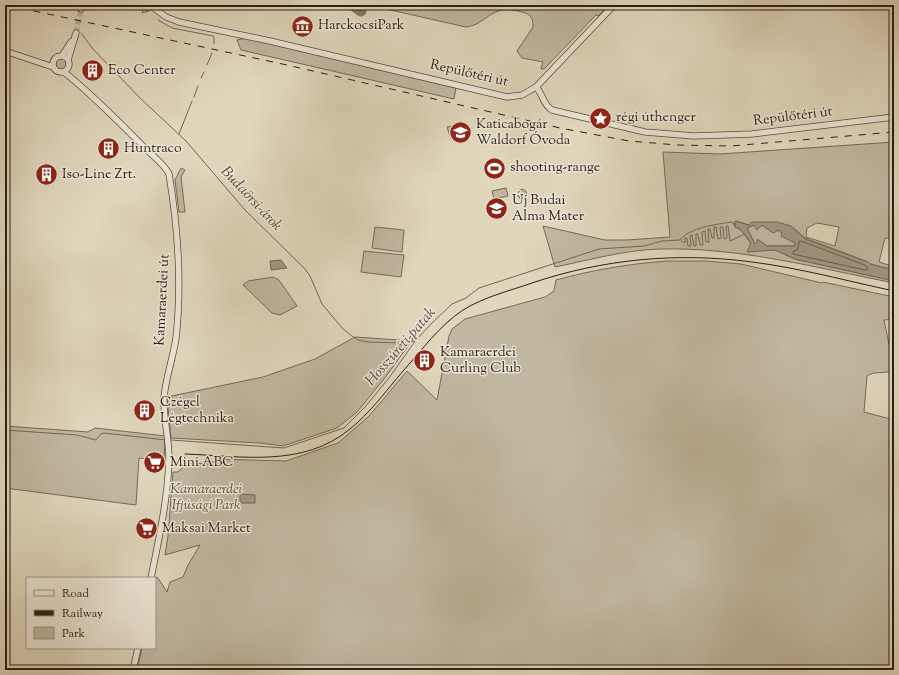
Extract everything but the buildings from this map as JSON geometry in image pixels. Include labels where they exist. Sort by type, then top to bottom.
[{"type":"street","name":"Repülőtéri út","points":[[150,5],[166,17],[179,22],[270,40],[501,96],[522,95],[536,87],[542,93],[547,106],[552,110],[645,132],[666,135],[740,135],[894,117]]},
{"type":"street","points":[[536,87],[614,5]]},
{"type":"street","points":[[5,51],[31,60],[53,67],[58,72],[64,72],[69,68],[68,60],[76,34],[62,56],[54,61],[31,60]]},
{"type":"street","points":[[62,56],[68,60]]},
{"type":"street","points":[[53,67],[54,61]]},
{"type":"street","name":"Kamaraerdei út","points":[[69,68],[78,83]]},
{"type":"street","name":"Kamaraerdei út","points":[[64,72],[78,83],[166,169],[169,174],[178,251],[179,276],[176,340],[164,397],[168,440],[164,514],[152,577]]},
{"type":"street","points":[[133,670],[138,649]]},
{"type":"green space","points":[[137,5],[146,5],[149,11],[142,13],[143,11]]},
{"type":"green space","points":[[368,5],[609,5],[598,16],[596,15],[544,69],[541,69],[543,62],[522,58],[517,51],[533,27],[533,21],[528,14],[511,10],[503,10],[490,15],[474,25],[466,27]]},
{"type":"green space","points":[[246,38],[456,88],[454,99],[241,50],[237,40]]},
{"type":"green space","points":[[59,59],[63,59],[65,60],[65,68],[59,69],[56,66],[56,62]]},
{"type":"green space","points":[[453,126],[457,137],[451,139],[447,127]]},
{"type":"green space","points":[[894,142],[894,239],[885,238],[879,262],[894,267],[894,270],[870,264],[805,238],[791,226],[749,225],[736,221],[734,222],[735,227],[741,229],[751,244],[759,250],[775,250],[795,259],[894,281],[894,283],[807,265],[748,255],[690,249],[633,251],[555,267],[543,226],[605,240],[670,237],[663,152],[720,154]],"holes":[[[817,223],[839,227],[835,246],[806,237],[807,228]]]},
{"type":"green space","points":[[181,168],[185,170],[181,177],[185,212],[179,212],[175,180]]},
{"type":"green space","points":[[506,188],[508,196],[494,199],[492,191]]},
{"type":"green space","points":[[520,190],[524,190],[526,194],[524,198],[520,198],[518,196],[518,192]]},
{"type":"green space","points":[[754,225],[758,228],[762,225],[769,230],[779,230],[784,237],[795,243],[795,246],[767,246],[759,240],[755,244],[747,228]]},
{"type":"green space","points":[[375,227],[404,230],[402,252],[372,248]]},
{"type":"green space","points":[[364,251],[404,255],[401,277],[361,272]]},
{"type":"green space","name":"Kamaraerdei Ifjúsági Park","points":[[666,261],[707,261],[741,264],[822,283],[894,297],[894,319],[884,320],[890,349],[892,370],[873,373],[867,376],[864,412],[894,420],[894,670],[137,670],[142,649],[156,649],[156,577],[158,578],[167,592],[170,582],[183,577],[188,565],[200,545],[165,555],[173,472],[178,472],[187,463],[210,464],[210,462],[215,462],[215,459],[286,461],[338,443],[369,416],[407,371],[437,400],[449,336],[452,329],[465,319],[545,297],[554,291],[556,280],[583,273]]},
{"type":"green space","points":[[273,277],[279,280],[297,306],[280,315],[272,313],[243,285],[248,281]]},
{"type":"green space","points":[[355,337],[399,340],[414,338],[384,379],[357,412],[337,428],[283,446],[260,443],[171,438],[167,397],[263,377],[315,359]]},
{"type":"green space","points":[[5,426],[88,432],[95,428],[165,436],[164,461],[139,458],[136,505],[5,488]]},
{"type":"water","points":[[736,221],[748,225],[752,222],[777,222],[791,226],[805,239],[870,264],[894,270],[894,281],[795,259],[775,250],[747,252],[751,243],[741,230],[735,227]],"holes":[[[754,225],[757,230],[762,225],[773,233],[779,230],[782,233],[781,236],[795,243],[795,246],[767,246],[757,239],[755,244],[747,228]]]},
{"type":"water","points":[[281,260],[287,268],[271,270],[270,261]]},
{"type":"water","points":[[240,494],[255,495],[255,503],[240,503]]},
{"type":"waterway","points":[[141,5],[147,11]]},
{"type":"waterway","points":[[158,20],[172,28],[213,36],[214,44]]},
{"type":"waterway","name":"Budaörsi-árok","points":[[81,33],[93,49],[140,98],[186,141],[245,210],[305,269],[310,276],[322,304],[343,329],[358,340],[368,342],[404,343],[415,341]]},
{"type":"waterway","points":[[207,65],[212,53]]},
{"type":"waterway","points":[[201,78],[204,72]]},
{"type":"waterway","points":[[194,97],[198,86]]},
{"type":"waterway","points":[[179,134],[192,101]]},
{"type":"waterway","name":"Hosszúréti-patak","points":[[171,440],[284,448],[344,428],[365,407],[389,378],[416,340],[432,323],[452,304],[466,298],[479,288],[599,249],[644,246],[662,241],[680,240],[690,232],[719,224],[732,222],[735,226]]},
{"type":"waterway","points":[[681,241],[685,243],[685,238],[687,238],[688,246],[691,246],[690,236],[692,235],[694,246],[696,246],[696,234],[698,234],[700,245],[703,245],[702,232],[705,231],[706,242],[709,242],[708,229],[710,229],[712,238],[714,238],[714,227],[716,227],[718,239],[721,238],[720,227],[723,227],[724,239],[727,238],[726,226],[728,226],[730,241],[745,234]]},
{"type":"waterway","name":"Hosszúréti-patak","points":[[5,430],[77,435],[96,440],[101,434],[104,433],[166,440]]},
{"type":"taxiway","points":[[353,5],[361,11]]},
{"type":"tunnel","points":[[76,33],[81,9]]},
{"type":"tram line","points":[[185,454],[271,457],[292,455],[312,450],[332,441],[350,429],[378,402],[431,339],[454,316],[479,301],[532,283],[586,268],[613,263],[669,258],[724,259],[788,268],[894,291]]},
{"type":"railway","points":[[6,5],[287,65],[560,128],[629,141],[677,145],[731,146],[894,132]]},
{"type":"place","name":"HarckocsiPark","points":[[303,26]]},
{"type":"place","name":"Eco Center","points":[[92,71]]},
{"type":"place","name":"régi úthenger","points":[[601,118]]},
{"type":"place","name":"Katicabogár Waldorf Óvoda","points":[[461,133]]},
{"type":"place","name":"Huntraco","points":[[109,149]]},
{"type":"place","name":"shooting-range","points":[[494,168]]},
{"type":"place","name":"Iso-Line Zrt.","points":[[46,175]]},
{"type":"place","name":"Új Budai Alma Mater","points":[[497,209]]},
{"type":"place","name":"Kamaraerdei Curling Club","points":[[425,361]]},
{"type":"place","name":"Czégel Légtechnika","points":[[144,411]]},
{"type":"place","name":"Mini ABC","points":[[155,463]]},
{"type":"place","name":"Maksai Market","points":[[147,529]]}]
